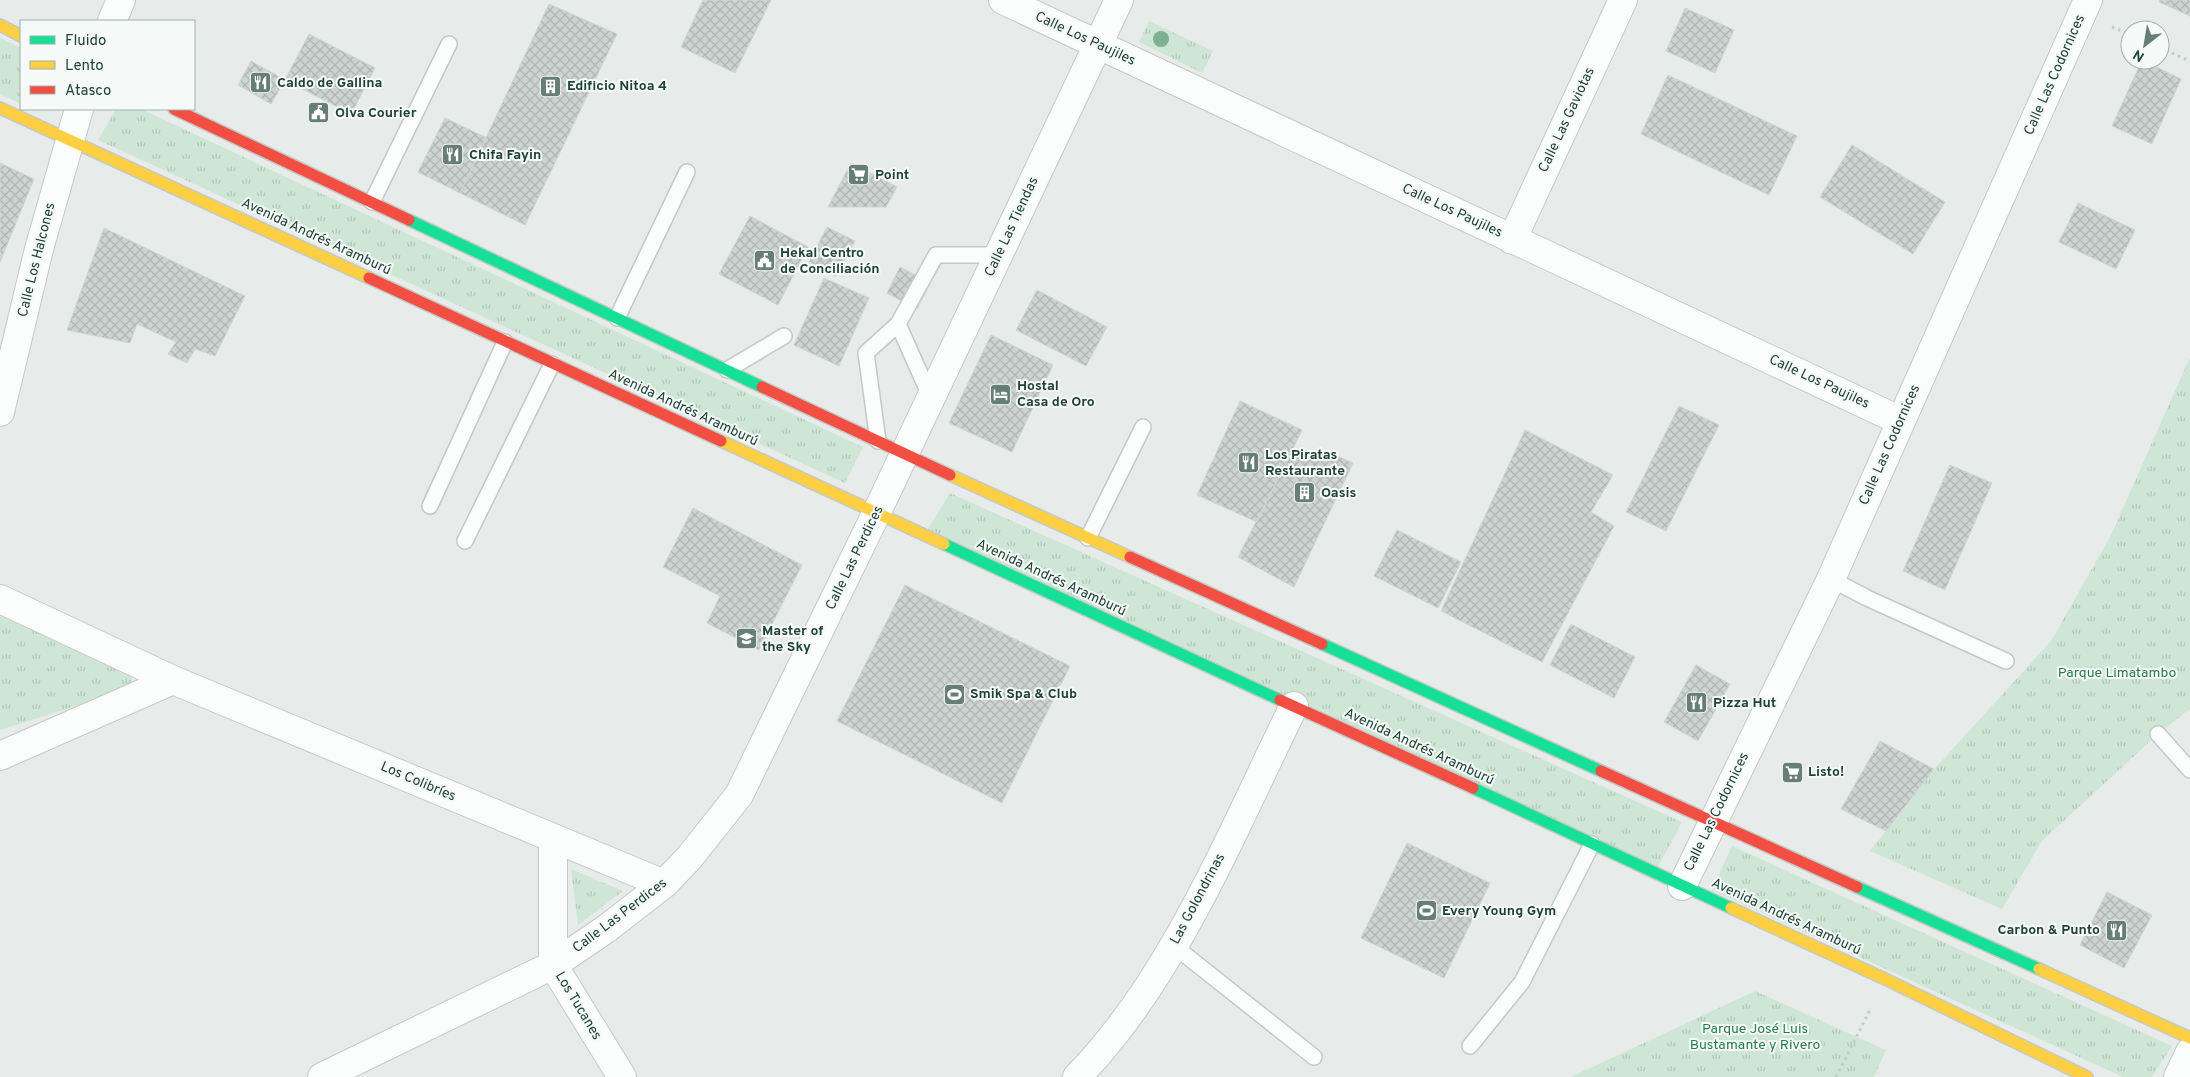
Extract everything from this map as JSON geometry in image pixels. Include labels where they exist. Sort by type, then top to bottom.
[{"type":"main road","points":[[0,25],[20,35]]},
{"type":"main road","name":"Avenida Andrés Aramburú","points":[[0,108],[1885,979],[2088,1077]]},
{"type":"main road","points":[[176,110],[904,454],[2190,1038]]},
{"type":"street","points":[[112,20],[121,0]]},
{"type":"street","name":"Calle Los Paujiles","points":[[1003,0],[1901,421]]},
{"type":"street","name":"Calle Las Tiendas","points":[[904,454],[1119,0]]},
{"type":"street","name":"Calle Las Gaviotas","points":[[1512,240],[1623,0]]},
{"type":"street","name":"Calle Las Codornices","points":[[1682,886],[1831,579],[2088,0]]},
{"type":"street","name":"Calle Los Halcones","points":[[0,412],[39,250],[68,138],[78,110]]},
{"type":"street","name":"Calle Las Perdices","points":[[322,1077],[553,965],[606,930],[664,884],[688,858],[738,795],[904,454]]},
{"type":"street","name":"Los Colibríes","points":[[0,599],[173,680],[664,884]]},
{"type":"street","points":[[0,756],[173,680]]},
{"type":"street","name":"Las Golondrinas","points":[[1077,1077],[1095,1059],[1120,1026],[1174,946],[1294,706]]},
{"type":"street","name":"Los Tucanes","points":[[553,839],[553,965],[622,1077]]},
{"type":"street","points":[[2178,1077],[2190,1052]]},
{"type":"lane","points":[[372,202],[449,44]]},
{"type":"lane","points":[[617,318],[687,172]]},
{"type":"lane","points":[[878,441],[866,353],[898,324],[936,255],[998,255]]},
{"type":"lane","points":[[898,324],[930,398]]},
{"type":"lane","points":[[727,370],[784,336]]},
{"type":"lane","points":[[430,506],[505,342]]},
{"type":"lane","points":[[466,542],[552,364]]},
{"type":"lane","points":[[1088,538],[1143,427]]},
{"type":"lane","points":[[1831,579],[1867,598],[2006,661]]},
{"type":"lane","points":[[2158,734],[2190,770]]},
{"type":"lane","points":[[1470,1046],[1530,969],[1592,844]]},
{"type":"lane","points":[[1174,946],[1314,1057]]},
{"type":"path","points":[[2170,52],[2190,61]]},
{"type":"path","points":[[1836,1077],[1885,979]]},
{"type":"green space","points":[[1149,21],[1213,51],[1202,73],[1139,42]]},
{"type":"green space","points":[[0,38],[20,48],[20,104],[0,94]]},
{"type":"green space","points":[[115,110],[143,110],[863,447],[845,483],[98,140]]},
{"type":"green space","name":"Parque Limatambo","points":[[2190,357],[2190,709],[2158,734],[2042,841],[2002,909],[1870,851],[1937,766],[2051,641],[2111,535]]},
{"type":"green space","points":[[950,493],[1682,822],[1658,867],[928,529]]},
{"type":"green space","points":[[0,611],[134,671],[131,685],[120,692],[0,730]]},
{"type":"green space","points":[[1732,846],[2172,1046],[2152,1077],[2123,1077],[1712,890]]},
{"type":"green space","points":[[571,869],[623,891],[578,925]]},
{"type":"green space","name":"Parque José Luis Bustamante y Rivero","points":[[1755,991],[1886,1050],[1874,1077],[1571,1077]]},
{"type":"building","points":[[703,0],[771,0],[735,73],[681,47]]},
{"type":"building","points":[[2160,0],[2190,0],[2190,16],[2159,2]]},
{"type":"building","name":"Edificio Nitoa 4","points":[[549,4],[617,34],[525,225],[460,193]]},
{"type":"building","points":[[1685,8],[1734,30],[1715,73],[1666,51]]},
{"type":"building","points":[[309,34],[375,68],[351,114],[285,80]]},
{"type":"building","name":"Caldo de Gallina","points":[[251,61],[285,80],[271,104],[238,85]]},
{"type":"building","points":[[2137,70],[2163,70],[2181,79],[2152,144],[2112,126]]},
{"type":"building","points":[[1668,75],[1797,136],[1769,195],[1641,134]]},
{"type":"building","name":"Chifa Fayin","points":[[445,118],[487,138],[460,193],[418,172]]},
{"type":"building","points":[[1852,145],[1945,202],[1913,254],[1820,197]]},
{"type":"building","points":[[0,163],[34,179],[0,262]]},
{"type":"building","name":"Point","points":[[851,163],[897,187],[886,207],[828,207]]},
{"type":"building","points":[[2078,203],[2135,230],[2116,269],[2059,242]]},
{"type":"building","name":"Hekal Centro de Conciliación","points":[[750,216],[808,247],[778,305],[719,274]]},
{"type":"building","points":[[827,227],[855,241],[836,276],[809,262]]},
{"type":"building","points":[[104,228],[245,296],[215,356],[195,349],[187,363],[168,354],[176,342],[137,324],[130,343],[67,330]]},
{"type":"building","points":[[900,267],[930,283],[917,309],[887,293]]},
{"type":"building","points":[[824,278],[869,298],[839,366],[794,345]]},
{"type":"building","points":[[1037,290],[1107,327],[1086,366],[1016,330]]},
{"type":"building","name":"Hostal Casa de Oro","points":[[991,335],[1053,365],[1012,452],[949,423]]},
{"type":"building","name":"Los Piratas Restaurante","points":[[1240,401],[1302,430],[1257,522],[1197,495]]},
{"type":"building","points":[[1679,406],[1719,425],[1666,531],[1626,512]]},
{"type":"building","points":[[1525,430],[1613,475],[1591,512],[1614,526],[1542,662],[1441,611]]},
{"type":"building","name":"Oasis","points":[[1294,448],[1321,461],[1326,451],[1353,463],[1294,587],[1238,557]]},
{"type":"building","points":[[1950,465],[1992,483],[1945,590],[1903,571]]},
{"type":"building","points":[[693,508],[802,565],[759,650],[707,623],[720,596],[663,567]]},
{"type":"building","points":[[1397,530],[1461,562],[1438,608],[1374,576]]},
{"type":"building","name":"Smik Spa & Club","points":[[905,585],[1070,666],[1002,803],[837,721]]},
{"type":"building","points":[[1571,624],[1635,657],[1614,698],[1550,665]]},
{"type":"building","name":"Pizza Hut","points":[[1696,665],[1730,684],[1698,741],[1664,722]]},
{"type":"building","points":[[1880,741],[1934,769],[1886,831],[1841,809]]},
{"type":"building","name":"Every Young Gym","points":[[1407,843],[1490,883],[1444,978],[1361,938]]},
{"type":"building","name":"Carbon & Punto","points":[[2107,892],[2152,915],[2124,968],[2080,945]]},
{"type":"traffic: fast","points":[[409,220],[762,387]]},
{"type":"traffic: fast","points":[[944,544],[1280,700]]},
{"type":"traffic: fast","points":[[1322,644],[1601,771]]},
{"type":"traffic: fast","points":[[1473,788],[1731,908]]},
{"type":"traffic: fast","points":[[1857,887],[2039,969]]},
{"type":"traffic: slow","points":[[0,25],[20,35]]},
{"type":"traffic: slow","points":[[0,108],[369,278]]},
{"type":"traffic: slow","points":[[721,441],[944,544]]},
{"type":"traffic: slow","points":[[950,475],[1130,557]]},
{"type":"traffic: slow","points":[[1731,908],[1885,979],[2087,1077]]},
{"type":"traffic: slow","points":[[2039,969],[2190,1038]]},
{"type":"traffic: jam","points":[[176,110],[409,220]]},
{"type":"traffic: jam","points":[[369,278],[721,441]]},
{"type":"traffic: jam","points":[[762,387],[950,475]]},
{"type":"traffic: jam","points":[[1130,557],[1322,644]]},
{"type":"traffic: jam","points":[[1280,700],[1473,788]]},
{"type":"traffic: jam","points":[[1601,771],[1857,887]]},
{"type":"place","name":"Caldo de Gallina","points":[[261,83]]},
{"type":"place","name":"Edificio Nitoa 4","points":[[551,86]]},
{"type":"place","name":"Olva Courier","points":[[319,113]]},
{"type":"place","name":"Chifa Fayin","points":[[453,155]]},
{"type":"place","name":"Point","points":[[859,175]]},
{"type":"place","name":"Hekal Centro de Conciliación","points":[[764,261]]},
{"type":"place","name":"Hostal Casa de Oro","points":[[1001,394]]},
{"type":"place","name":"Los Piratas Restaurante","points":[[1249,463]]},
{"type":"place","name":"Oasis","points":[[1305,493]]},
{"type":"place","name":"Master of the Sky","points":[[746,639]]},
{"type":"place","name":"Smik Spa & Club","points":[[954,694]]},
{"type":"place","name":"Pizza Hut","points":[[1697,703]]},
{"type":"place","name":"Listo!","points":[[1792,772]]},
{"type":"place","name":"Every Young Gym","points":[[1426,911]]},
{"type":"place","name":"Carbon & Punto","points":[[2116,930]]}]
